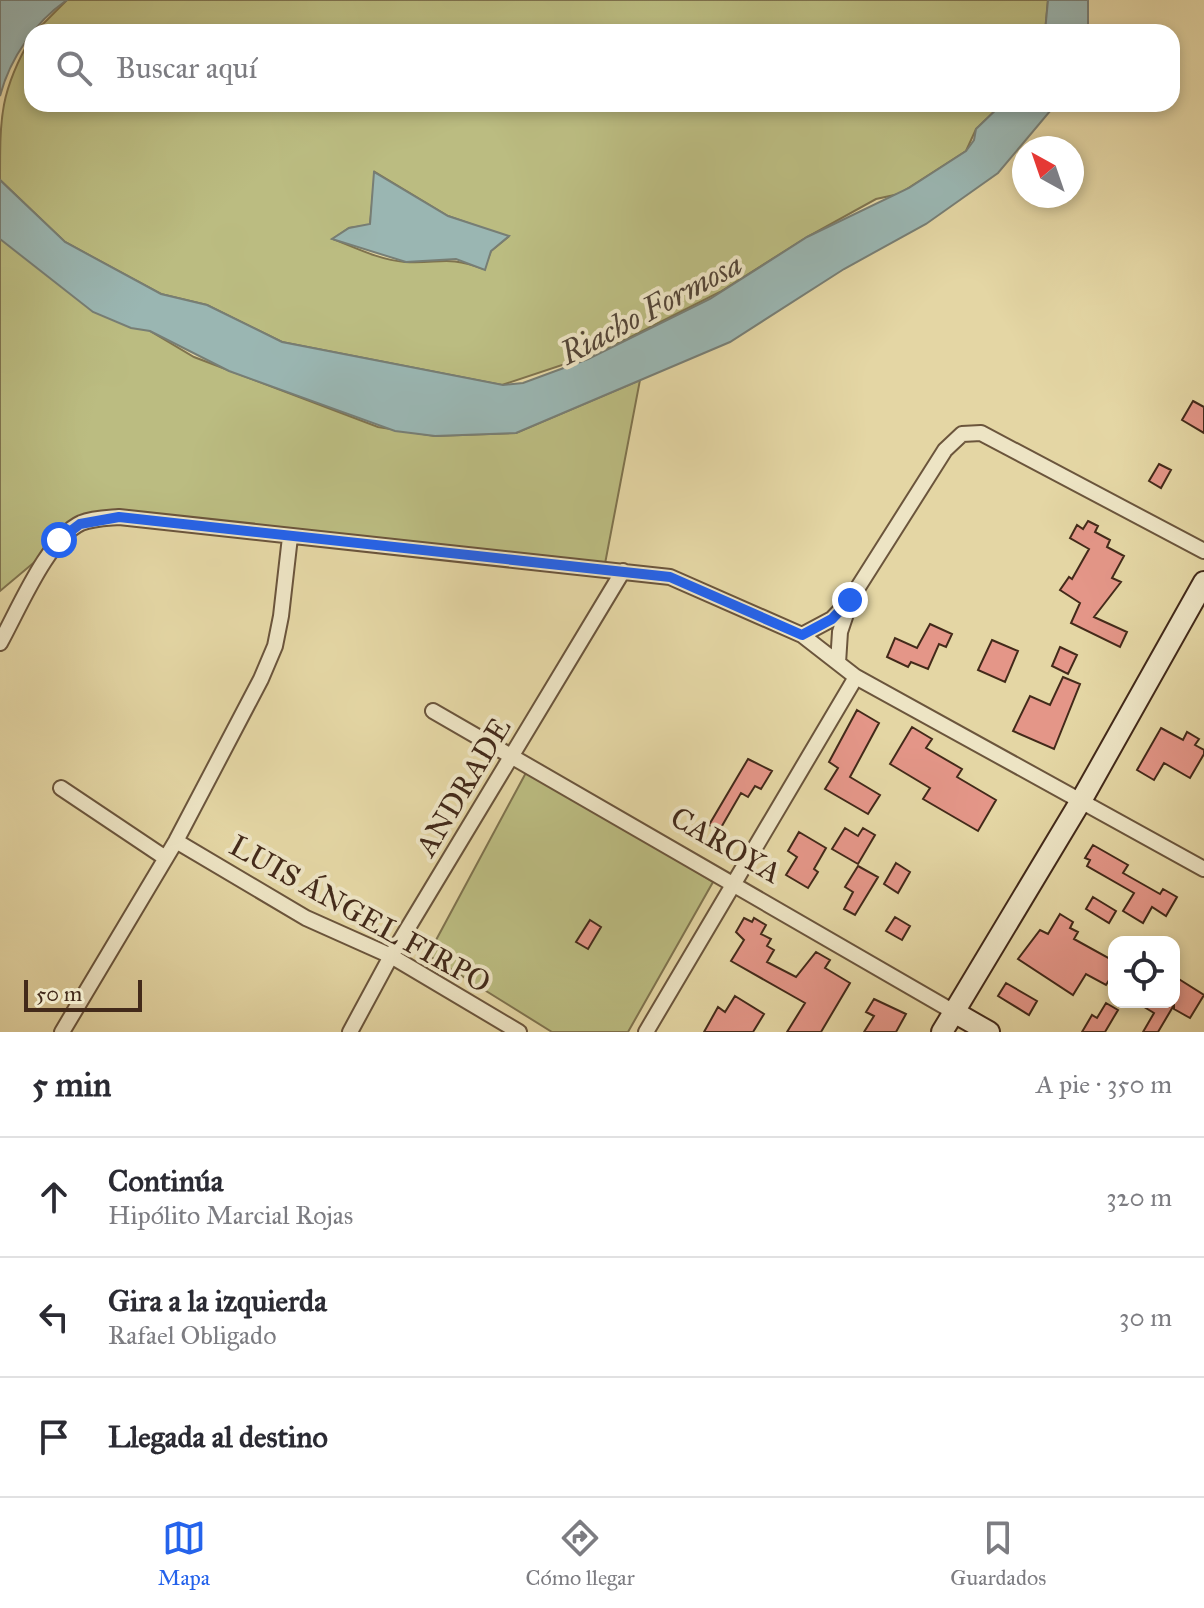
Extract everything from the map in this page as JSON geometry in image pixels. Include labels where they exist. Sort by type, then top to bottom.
[{"type":"main road","points":[[942,1032],[1082,799],[1204,582]]},
{"type":"main road","name":"CAROYA","points":[[954,1012],[989,1032]]},
{"type":"street","points":[[802,635],[832,619],[850,600],[945,450],[962,434],[981,433],[1204,551]]},
{"type":"street","points":[[0,643],[59,540],[80,524],[119,517],[670,577],[802,635],[856,677],[1204,869]]},
{"type":"street","points":[[62,1032],[176,841],[261,679],[275,646],[290,537]]},
{"type":"street","name":"ANDRADE","points":[[350,1032],[391,956],[623,571]]},
{"type":"street","points":[[838,663],[840,632],[850,600]]},
{"type":"street","points":[[646,1032],[856,677]]},
{"type":"street","name":"CAROYA","points":[[433,711],[954,1012]]},
{"type":"street","points":[[61,788],[164,857]]},
{"type":"street","name":"LUIS ÁNGEL FIRPO","points":[[176,841],[306,918],[391,956],[519,1032]]},
{"type":"green space","points":[[67,0],[1048,0],[1046,24],[43,24]]},
{"type":"green space","points":[[24,50],[24,112],[994,112],[976,129],[966,151],[899,194],[876,199],[807,237],[720,292],[601,352],[502,385],[282,342],[207,305],[161,294],[65,242],[0,180],[4,105]],"holes":[[[375,172],[448,216],[508,237],[491,251],[484,269],[452,261],[396,261],[333,239],[349,228],[370,225]]]},
{"type":"green space","points":[[0,216],[150,331],[194,357],[378,427],[435,436],[516,433],[640,380],[604,569],[119,517],[80,524],[0,591]]},
{"type":"green space","points":[[528,769],[713,882],[628,1032],[552,1032],[428,955]]},
{"type":"water","points":[[0,0],[67,0],[39,24],[24,24],[24,44],[10,68],[0,96]]},
{"type":"water","points":[[1048,0],[1088,0],[1088,24],[1046,24]]},
{"type":"water","points":[[994,112],[1049,112],[1029,136],[1012,136],[1012,156],[998,173],[926,224],[844,269],[730,342],[516,433],[435,436],[395,431],[229,371],[150,331],[131,328],[93,312],[0,239],[0,180],[65,242],[161,294],[207,305],[282,342],[503,385],[523,383],[588,359],[710,299],[807,237],[909,188],[966,151],[974,140],[976,129]]},
{"type":"water","points":[[374,172],[448,216],[509,236],[491,251],[485,270],[456,259],[406,262],[332,239],[349,228],[370,224]]},
{"type":"building","points":[[1193,401],[1204,407],[1204,433],[1182,420]]},
{"type":"building","points":[[1159,464],[1171,470],[1161,488],[1149,481]]},
{"type":"building","points":[[1088,521],[1098,526],[1095,532],[1110,540],[1107,547],[1124,556],[1112,578],[1121,582],[1094,617],[1127,632],[1120,647],[1071,623],[1080,603],[1060,590],[1069,577],[1072,579],[1089,549],[1070,538],[1077,525],[1083,529]]},
{"type":"building","points":[[930,624],[952,634],[946,647],[939,644],[928,669],[911,662],[908,667],[887,657],[895,638],[917,648]]},
{"type":"building","points":[[992,640],[1018,651],[1005,682],[978,670]]},
{"type":"building","points":[[1060,647],[1077,655],[1068,674],[1052,666]]},
{"type":"building","points":[[1063,677],[1080,684],[1054,749],[1013,731],[1030,696],[1050,705]]},
{"type":"building","points":[[857,710],[879,723],[850,777],[880,795],[868,814],[825,789],[838,768],[829,762]]},
{"type":"building","points":[[912,727],[932,739],[926,748],[962,769],[957,777],[996,800],[978,831],[923,799],[930,788],[890,764]]},
{"type":"building","points":[[1161,728],[1183,740],[1187,732],[1199,739],[1195,745],[1204,750],[1204,754],[1190,778],[1164,763],[1154,780],[1137,770]]},
{"type":"building","points":[[748,759],[772,771],[761,789],[755,786],[748,797],[741,793],[719,831],[709,825]]},
{"type":"building","points":[[845,828],[858,836],[863,828],[875,835],[858,864],[832,849]]},
{"type":"building","points":[[799,832],[826,848],[814,869],[818,872],[808,888],[786,875],[797,857],[788,851]]},
{"type":"building","points":[[1093,845],[1128,865],[1123,873],[1160,894],[1163,889],[1177,897],[1166,916],[1152,907],[1143,923],[1123,911],[1134,893],[1087,866],[1090,860],[1085,858]]},
{"type":"building","points":[[896,863],[910,872],[898,893],[884,884]]},
{"type":"building","points":[[858,866],[878,877],[855,915],[844,909],[853,892],[845,887]]},
{"type":"building","points":[[1093,897],[1116,911],[1109,923],[1086,909]]},
{"type":"building","points":[[1060,914],[1073,922],[1070,928],[1078,932],[1074,939],[1108,958],[1106,985],[1086,974],[1073,995],[1018,959],[1040,930],[1048,934]]},
{"type":"building","points":[[895,917],[910,926],[902,940],[886,931]]},
{"type":"building","points":[[744,918],[752,922],[754,918],[766,925],[761,934],[771,939],[767,946],[774,950],[767,962],[796,977],[816,952],[830,960],[825,968],[850,983],[821,1032],[787,1032],[805,1003],[731,961],[744,940],[736,932]]},
{"type":"building","points":[[590,920],[601,927],[588,949],[576,942]]},
{"type":"building","points":[[1180,980],[1204,995],[1190,1018],[1174,1009],[1180,1008]]},
{"type":"building","points":[[1006,983],[1037,1001],[1029,1015],[998,996]]},
{"type":"building","points":[[735,996],[764,1014],[753,1032],[704,1032],[718,1007],[725,1012]]},
{"type":"building","points":[[874,999],[906,1014],[896,1032],[864,1032],[874,1016],[866,1012]]},
{"type":"building","points":[[1106,1003],[1108,1008],[1118,1010],[1105,1032],[1082,1032],[1092,1015],[1097,1018]]},
{"type":"building","points":[[1146,1008],[1172,1008],[1158,1032],[1143,1032],[1154,1013]]},
{"type":"route","points":[[59,540],[80,524],[119,517],[670,577],[802,635],[832,619],[850,600]]},
{"type":"water label","name":"Riacho Formosa","points":[[651,309]]}]
